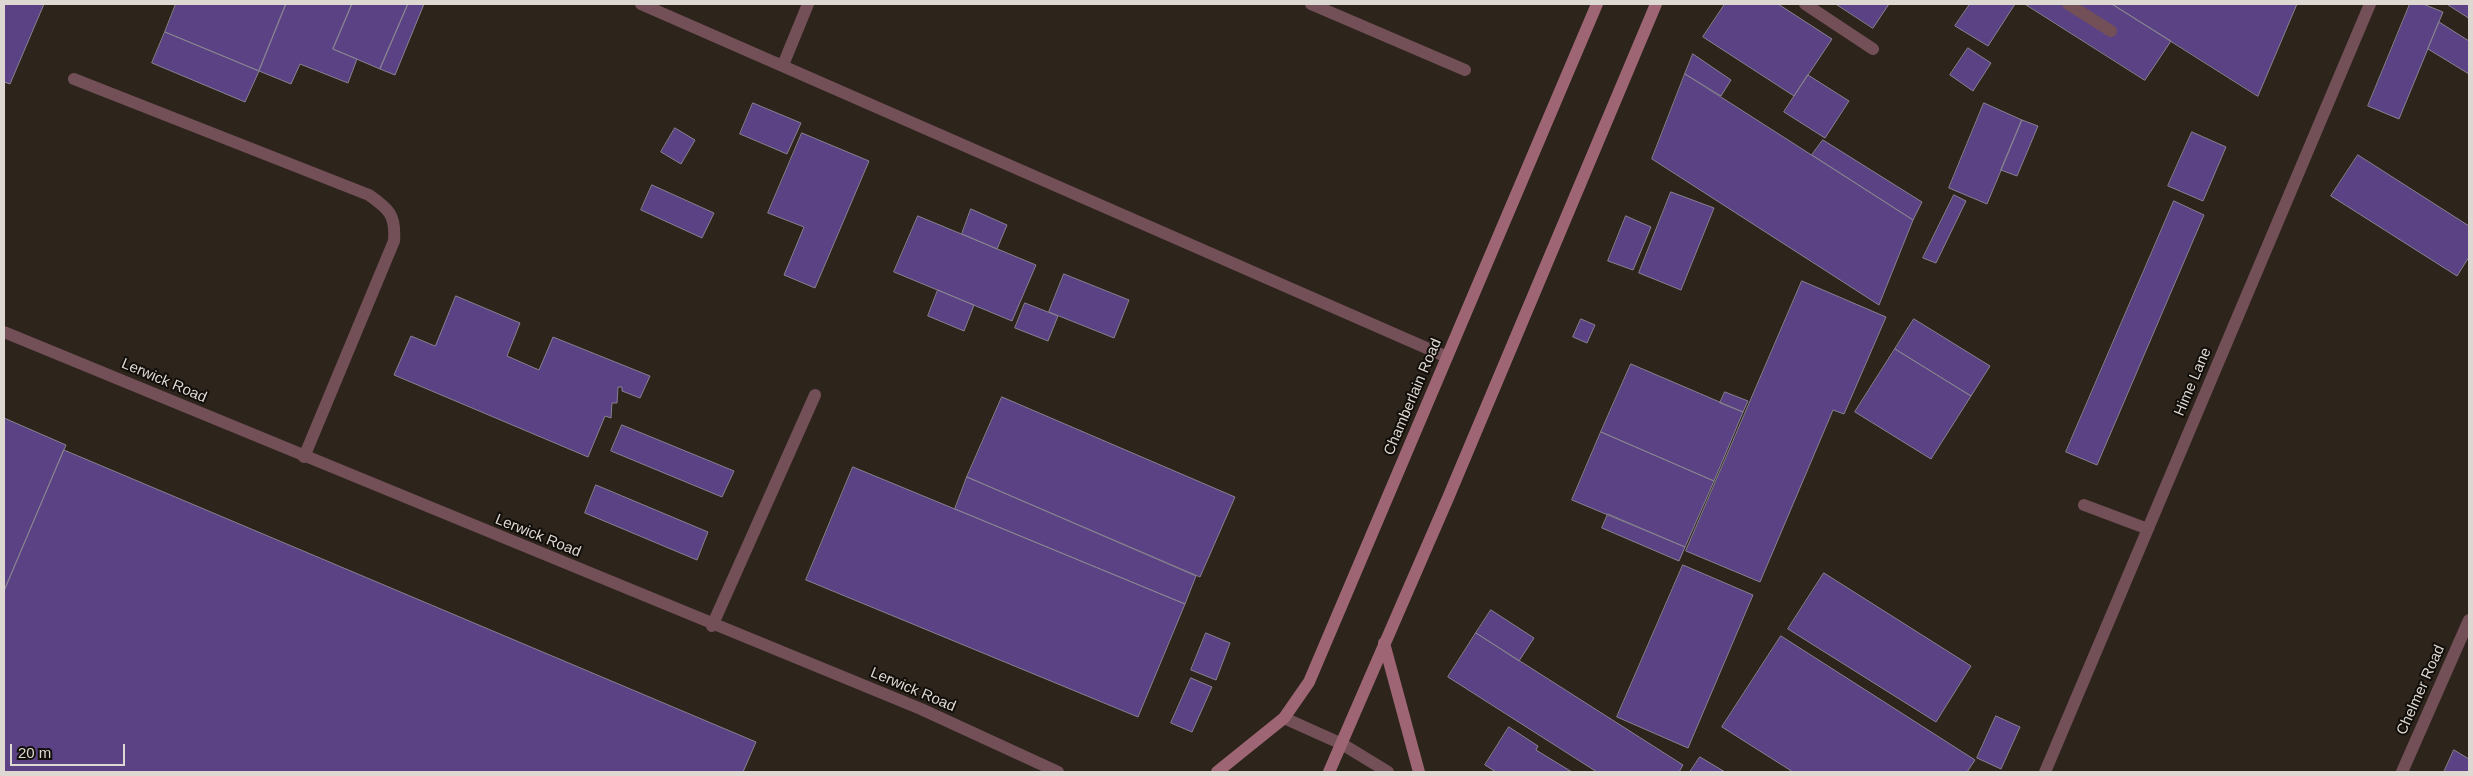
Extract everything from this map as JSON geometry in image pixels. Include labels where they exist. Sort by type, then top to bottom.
[{"type":"street","points":[[641,4],[783,64],[1447,357]]},
{"type":"street","points":[[783,64],[808,4]]},
{"type":"street","points":[[1311,4],[1465,70]]},
{"type":"street","name":"Chamberlain Road","points":[[1217,772],[1284,718],[1309,682],[1597,4]]},
{"type":"street","points":[[1329,772],[1448,498],[1656,4]]},
{"type":"street","points":[[1805,4],[1873,49]]},
{"type":"street","points":[[2068,4],[2112,31]]},
{"type":"street","name":"Hime Lane","points":[[2045,772],[2370,4]]},
{"type":"street","points":[[74,78],[369,195],[386,207],[395,223],[394,241],[304,457]]},
{"type":"street","name":"Lerwick Road","points":[[4,332],[712,626],[920,710],[1044,769],[1058,772]]},
{"type":"street","points":[[712,626],[815,395]]},
{"type":"street","points":[[2084,505],[2148,529]]},
{"type":"street","name":"Chelmer Road","points":[[2402,772],[2469,620]]},
{"type":"street","points":[[1384,643],[1419,772]]},
{"type":"street","points":[[1284,718],[1342,744],[1388,772]]},
{"type":"building","points":[[4,4],[44,4],[10,84],[4,82]]},
{"type":"building","points":[[176,4],[286,4],[259,71],[165,32]]},
{"type":"building","points":[[286,4],[352,4],[333,49],[357,59],[348,83],[300,64],[291,84],[259,71]]},
{"type":"building","points":[[352,4],[408,4],[380,69],[333,49]]},
{"type":"building","points":[[408,4],[424,4],[395,75],[380,69]]},
{"type":"building","points":[[1725,4],[1778,4],[1832,39],[1794,96],[1703,37]]},
{"type":"building","points":[[1836,4],[1889,4],[1873,28]]},
{"type":"building","points":[[1970,4],[2015,4],[1988,46],[1955,26]]},
{"type":"building","points":[[2025,4],[2112,4],[2171,41],[2145,80]]},
{"type":"building","points":[[2112,4],[2297,4],[2258,96]]},
{"type":"building","points":[[2410,4],[2423,4],[2443,12],[2399,119],[2368,106]]},
{"type":"building","points":[[2447,4],[2469,4],[2469,18]]},
{"type":"building","points":[[2439,22],[2469,41],[2469,74],[2428,49]]},
{"type":"building","points":[[165,32],[259,71],[245,102],[152,63]]},
{"type":"building","points":[[1968,48],[1991,63],[1973,91],[1950,75]]},
{"type":"building","points":[[1693,54],[1731,80],[1721,96],[1685,74]]},
{"type":"building","points":[[1685,74],[1913,220],[1879,305],[1652,159]]},
{"type":"building","points":[[1808,75],[1849,101],[1825,138],[1784,112]]},
{"type":"building","points":[[753,103],[801,123],[787,154],[740,134]]},
{"type":"building","points":[[1984,103],[2022,120],[1987,204],[1949,188]]},
{"type":"building","points":[[2022,120],[2038,126],[2017,176],[2001,170]]},
{"type":"building","points":[[675,128],[695,140],[681,164],[661,152]]},
{"type":"building","points":[[2192,132],[2226,147],[2203,201],[2168,186]]},
{"type":"building","points":[[802,133],[869,161],[815,288],[784,275],[804,227],[768,213]]},
{"type":"building","points":[[1823,140],[1922,202],[1913,220],[1812,155]]},
{"type":"building","points":[[2358,155],[2469,226],[2469,257],[2457,276],[2331,196]]},
{"type":"building","points":[[652,185],[714,213],[702,238],[641,210]]},
{"type":"building","points":[[1671,192],[1714,208],[1681,290],[1639,273]]},
{"type":"building","points":[[1954,195],[1966,201],[1936,263],[1923,258]]},
{"type":"building","points":[[2174,201],[2204,215],[2097,465],[2066,452]]},
{"type":"building","points":[[971,209],[1007,225],[997,249],[962,234]]},
{"type":"building","points":[[918,216],[1036,265],[1012,321],[894,272]]},
{"type":"building","points":[[1626,216],[1651,227],[1633,270],[1608,261]]},
{"type":"building","points":[[1064,274],[1129,300],[1114,338],[1049,312]]},
{"type":"building","points":[[1802,281],[1886,317],[1844,414],[1833,410],[1760,582],[1686,551]]},
{"type":"building","points":[[938,290],[974,305],[964,331],[928,316]]},
{"type":"building","points":[[456,296],[520,323],[507,356],[539,370],[553,337],[650,376],[640,398],[622,391],[622,387],[618,387],[617,403],[612,403],[611,418],[605,416],[588,457],[394,375],[411,336],[435,346]]},
{"type":"building","points":[[1025,303],[1058,316],[1048,341],[1015,328]]},
{"type":"building","points":[[1581,319],[1595,325],[1587,343],[1573,337]]},
{"type":"building","points":[[1914,319],[1990,366],[1971,396],[1895,349]]},
{"type":"building","points":[[1895,349],[1971,396],[1931,459],[1855,412]]},
{"type":"building","points":[[1631,364],[1743,412],[1714,481],[1601,432]]},
{"type":"building","points":[[1725,392],[1748,401],[1743,412],[1720,403]]},
{"type":"building","points":[[1002,397],[1235,497],[1200,577],[967,477]]},
{"type":"building","points":[[4,418],[66,445],[4,591]]},
{"type":"building","points":[[622,425],[734,471],[722,497],[611,451]]},
{"type":"building","points":[[1601,432],[1714,481],[1685,547],[1572,500]]},
{"type":"building","points":[[64,450],[756,742],[743,772],[4,772],[4,591]]},
{"type":"building","points":[[853,467],[1185,604],[1138,717],[806,580]]},
{"type":"building","points":[[967,477],[1196,576],[1185,604],[955,509]]},
{"type":"building","points":[[596,485],[708,532],[697,560],[585,513]]},
{"type":"building","points":[[1608,514],[1685,547],[1679,561],[1602,528]]},
{"type":"building","points":[[1683,565],[1753,595],[1688,748],[1617,717]]},
{"type":"building","points":[[1824,573],[1971,666],[1936,722],[1788,629]]},
{"type":"building","points":[[1491,610],[1534,638],[1519,661],[1476,633]]},
{"type":"building","points":[[1206,633],[1230,643],[1216,680],[1191,670]]},
{"type":"building","points":[[1476,633],[1683,765],[1679,772],[1597,772],[1448,677]]},
{"type":"building","points":[[1781,636],[1975,760],[1967,772],[1793,772],[1722,727]]},
{"type":"building","points":[[1191,678],[1212,687],[1192,732],[1171,723]]},
{"type":"building","points":[[1996,716],[2020,727],[2001,769],[1977,758]]},
{"type":"building","points":[[1509,727],[1538,746],[1536,750],[1572,772],[1496,772],[1485,765]]},
{"type":"building","points":[[2454,750],[2469,759],[2469,772],[2444,772]]},
{"type":"building","points":[[1700,757],[1725,772],[1690,772]]}]
